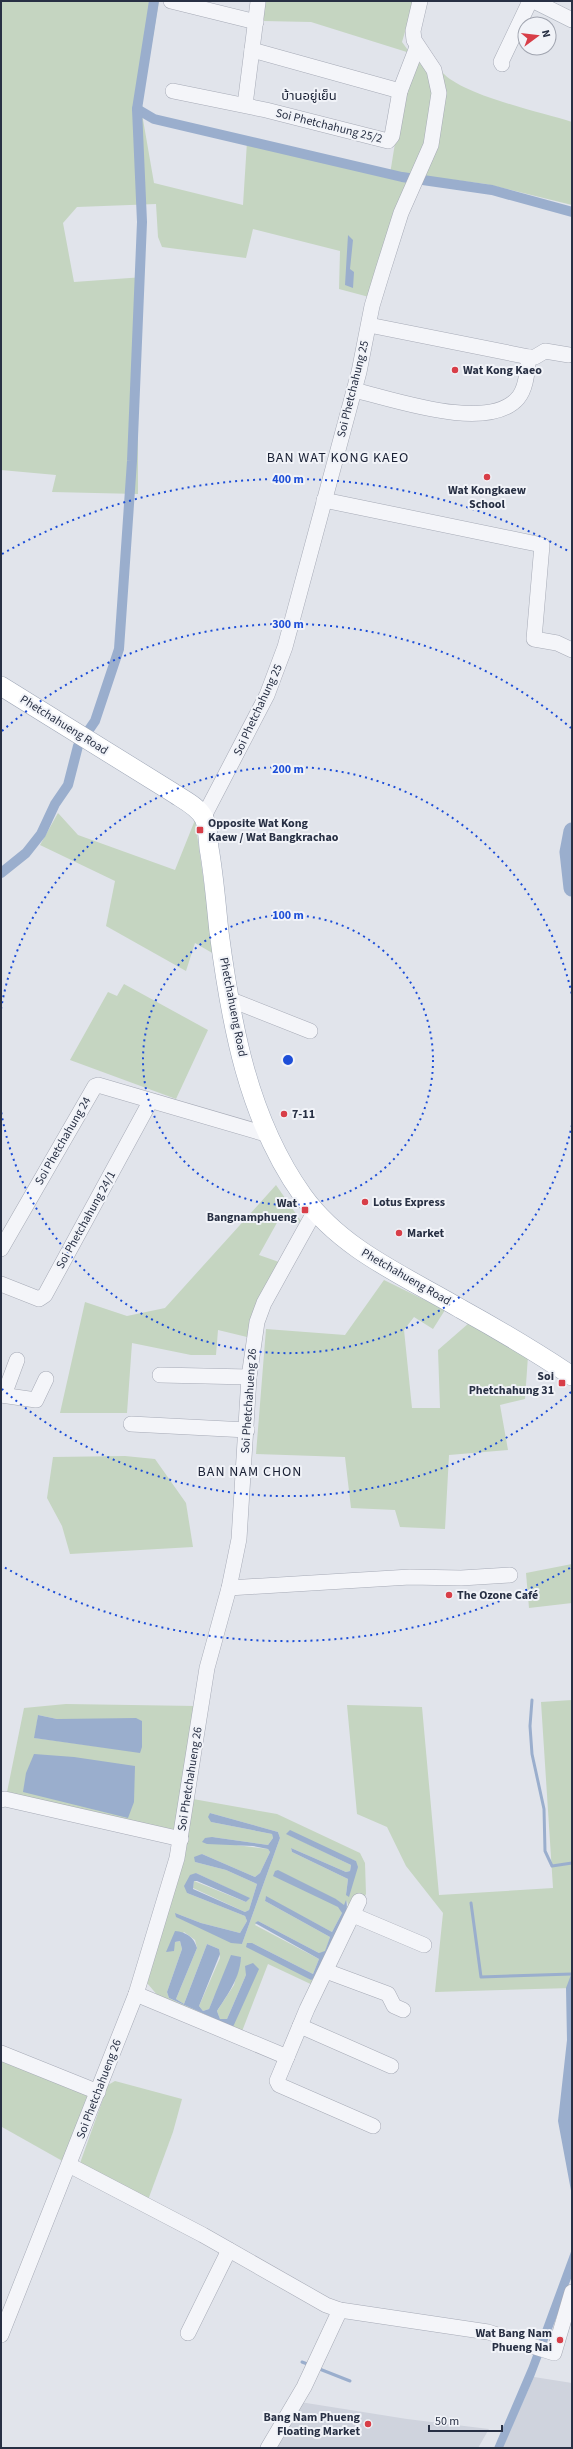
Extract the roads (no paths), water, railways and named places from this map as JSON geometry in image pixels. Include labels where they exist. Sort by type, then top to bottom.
[{"type":"main road","name":"Phetchahueng Road","points":[[1,686],[195,807],[203,818],[210,852],[228,999],[238,1045],[250,1088],[269,1135],[289,1173],[315,1210],[347,1241],[378,1263],[525,1345],[572,1376]]},
{"type":"street","points":[[171,1],[256,22]]},
{"type":"street","name":"Soi Phetchahung 25","points":[[203,818],[247,737],[277,672],[354,390],[369,324],[392,239],[431,144],[436,123],[439,93],[438,81],[434,70],[417,47],[413,31],[420,1]]},
{"type":"street","points":[[502,64],[501,62],[530,1]]},
{"type":"street","points":[[534,1],[572,20]]},
{"type":"street","points":[[245,105],[258,2]]},
{"type":"street","name":"Soi Phetchahung 25/2","points":[[173,91],[245,105],[388,141],[392,136],[400,91],[417,47]]},
{"type":"street","points":[[252,50],[400,91]]},
{"type":"street","points":[[369,324],[528,356],[535,357],[545,351],[569,354]]},
{"type":"street","points":[[354,390],[446,410],[480,414],[492,413],[509,406],[519,397],[525,385],[528,356]]},
{"type":"street","points":[[324,500],[542,545],[534,639],[557,643],[572,650]]},
{"type":"street","points":[[228,999],[310,1031]]},
{"type":"street","name":"Soi Phetchahung 24","points":[[1,1250],[92,1089],[98,1085],[150,1102],[184,1109],[223,1123],[269,1135]]},
{"type":"street","name":"Soi Phetchahung 24/1","points":[[1,1284],[39,1299],[45,1295],[150,1102]]},
{"type":"street","name":"Soi Phetchahueng 26","points":[[1,2335],[7,2301],[69,2165],[136,1994],[177,1858],[207,1668],[229,1588],[239,1539],[247,1430],[249,1377],[257,1322],[264,1303],[315,1210]]},
{"type":"street","points":[[17,1360],[3,1395],[36,1400],[46,1379]]},
{"type":"street","points":[[160,1375],[249,1377]]},
{"type":"street","points":[[131,1424],[247,1430]]},
{"type":"street","points":[[229,1588],[410,1577],[461,1578],[510,1575]]},
{"type":"street","points":[[1,1800],[181,1839]]},
{"type":"street","points":[[373,2126],[279,2085],[278,2079],[300,2026],[356,1908],[424,1945]]},
{"type":"street","points":[[326,1971],[388,1994],[394,2006],[403,2010]]},
{"type":"street","points":[[136,1994],[287,2057]]},
{"type":"street","points":[[300,2026],[391,2066]]},
{"type":"street","points":[[1,2053],[98,2092]]},
{"type":"street","points":[[69,2165],[229,2250],[326,2305],[340,2310],[488,2332],[554,2353],[572,2292]]},
{"type":"street","points":[[188,2333],[229,2250]]},
{"type":"street","points":[[268,2448],[304,2387],[340,2310]]},
{"type":"water","points":[[348,235],[353,240],[350,269],[354,272],[353,288],[345,285]]},
{"type":"water","points":[[38,1715],[57,1719],[136,1718],[142,1721],[142,1747],[140,1753],[34,1738]]},
{"type":"water","points":[[34,1754],[74,1757],[135,1766],[134,1802],[128,1818],[23,1792],[26,1773]]},
{"type":"water","points":[[210,1813],[278,1832],[280,1838],[242,1944],[231,1943],[176,1917],[175,1913],[201,1923],[240,1933],[247,1921],[245,1916],[187,1893],[184,1886],[190,1875],[196,1873],[250,1898],[246,1902],[197,1881],[194,1881],[193,1889],[245,1912],[249,1910],[257,1884],[226,1870],[195,1862],[194,1857],[202,1854],[255,1877],[260,1873],[270,1852],[268,1849],[253,1846],[207,1844],[202,1842],[205,1838],[212,1837],[268,1845],[273,1838],[272,1834],[211,1822],[208,1817]]},
{"type":"water","points":[[290,1830],[356,1861],[358,1867],[349,1897],[346,1895],[348,1879],[292,1852],[291,1848],[346,1872],[350,1871],[351,1865],[286,1834]]},
{"type":"water","points":[[278,1870],[336,1899],[344,1905],[346,1900],[347,1907],[342,1927],[318,1976],[311,1980],[246,1947],[247,1943],[252,1943],[313,1974],[319,1959],[255,1923],[258,1921],[319,1953],[325,1951],[330,1937],[265,1901],[266,1896],[332,1932],[342,1913],[338,1907],[273,1876],[275,1871]]},
{"type":"water","points":[[175,1931],[192,1938],[197,1948],[176,1999],[184,2004],[207,1944],[219,1949],[220,1954],[199,2006],[203,2011],[209,2009],[231,1955],[241,1957],[240,1965],[233,1986],[217,2011],[220,2019],[227,2019],[246,1975],[245,1966],[253,1963],[259,1969],[233,2027],[169,1998],[167,1992],[182,1949],[180,1941],[175,1942],[174,1951],[166,1952]]},
{"type":"water","points":[[572,1972],[572,2196],[558,2121],[567,2040],[566,1988]]},
{"type":"water","points":[[572,2249],[572,2276],[534,2377],[503,2448],[494,2448],[529,2366]]},
{"type":"waterway","points":[[1,873],[26,853],[41,834],[55,804],[68,785],[78,746],[95,721],[119,649],[132,461],[142,222],[137,109],[154,1]]},
{"type":"waterway","points":[[137,109],[154,119],[402,177],[492,190],[572,212]]},
{"type":"waterway","points":[[572,831],[568,852],[572,888]]},
{"type":"waterway","points":[[532,1700],[530,1726],[532,1754],[544,1809],[545,1851],[552,1866],[572,1863]]},
{"type":"waterway","points":[[471,1903],[481,1977],[572,1974]]},
{"type":"waterway","points":[[302,2362],[310,2365]]},
{"type":"waterway","points":[[317,2368],[350,2381]]},
{"type":"place","name":"Wat Kong Kaeo","points":[[455,370]]},
{"type":"place","name":"Wat Kongkaew School","points":[[487,477]]},
{"type":"place","name":"Opposite Wat Kong Kaew / Wat Bangkrachao","points":[[200,830]]},
{"type":"place","name":"7-11","points":[[284,1114]]},
{"type":"place","name":"Lotus Express","points":[[365,1202]]},
{"type":"place","name":"Wat Bangnamphueng","points":[[305,1210]]},
{"type":"place","name":"Market","points":[[399,1233]]},
{"type":"place","name":"Soi Phetchahung 31","points":[[562,1383]]},
{"type":"place","name":"The Ozone Café","points":[[449,1595]]},
{"type":"place","name":"Wat Bang Nam Phueng Nai","points":[[560,2340]]},
{"type":"place","name":"Bang Nam Phueng Floating Market","points":[[368,2424]]},
{"type":"district","name":"บ้านอยู่เย็น","points":[[309,96]]},
{"type":"district","name":"BAN WAT KONG KAEO","points":[[338,458]]},
{"type":"district","name":"BAN NAM CHON","points":[[250,1472]]}]
